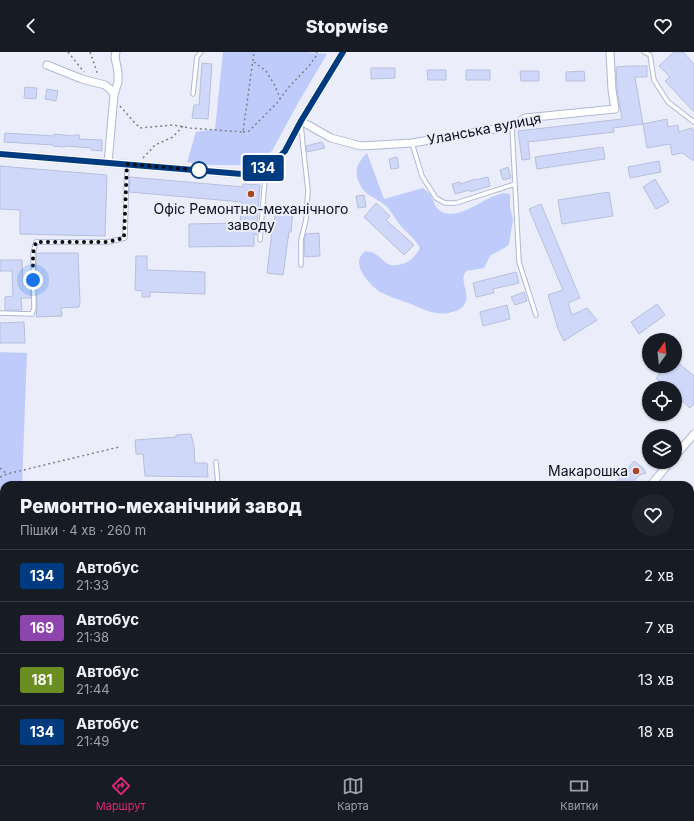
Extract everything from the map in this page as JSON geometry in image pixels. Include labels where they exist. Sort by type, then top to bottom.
[{"type":"street","points":[[108,163],[114,97],[118,82],[115,57],[116,52]]},
{"type":"street","points":[[0,154],[242,174],[255,172],[276,160],[285,151],[301,121],[343,52]]},
{"type":"street","name":"Уланська вулиця","points":[[301,121],[331,138],[361,146],[412,143],[512,126],[524,118],[615,109],[612,90],[610,52]]},
{"type":"street","points":[[47,65],[82,79],[105,85],[111,90],[114,97]]},
{"type":"street","points":[[682,448],[694,434]]},
{"type":"street","points":[[654,481],[664,469]]},
{"type":"lane","points":[[193,94],[196,57],[201,52]]},
{"type":"lane","points":[[644,52],[650,55],[654,80],[668,102],[694,122]]},
{"type":"lane","points":[[301,121],[308,190],[306,220],[301,240],[301,265]]},
{"type":"lane","points":[[512,126],[519,262],[536,315]]},
{"type":"lane","points":[[412,143],[422,176],[436,198],[445,203],[456,203],[515,184]]},
{"type":"lane","points":[[0,313],[32,314],[34,308],[33,253],[36,242],[108,242],[124,238],[127,164]]},
{"type":"lane","points":[[260,240],[266,166]]},
{"type":"lane","points":[[216,462],[218,481]]},
{"type":"path","points":[[68,52],[92,82]]},
{"type":"path","points":[[90,52],[97,73],[105,85]]},
{"type":"path","points":[[243,132],[254,52]]},
{"type":"path","points":[[114,97],[140,128],[173,125],[243,132],[249,131],[277,103],[288,88],[309,66],[317,52]]},
{"type":"path","points":[[253,61],[266,71],[280,98]]},
{"type":"path","points":[[141,161],[155,145],[173,137],[183,126]]},
{"type":"path","points":[[0,477],[119,447]]},
{"type":"path","points":[[0,468],[7,474]]},
{"type":"shaded area","points":[[223,52],[307,52],[327,54],[272,151],[249,165],[209,165],[187,162],[196,132],[215,129]]},
{"type":"shaded area","points":[[367,153],[384,199],[423,188],[430,194],[439,210],[450,214],[459,213],[503,193],[510,194],[510,206],[513,220],[509,244],[490,256],[484,268],[466,271],[463,278],[467,297],[464,305],[459,309],[441,314],[425,310],[380,292],[362,273],[359,261],[361,256],[366,251],[376,254],[389,265],[394,265],[408,262],[420,248],[387,207],[366,193],[361,187],[357,176],[357,169]]},
{"type":"shaded area","points":[[0,352],[27,353],[22,481],[0,481]]},
{"type":"building","points":[[674,52],[683,52],[694,64],[694,112],[665,81],[670,77],[659,66]]},
{"type":"building","points":[[202,63],[212,64],[208,119],[192,118],[194,105],[199,105]]},
{"type":"building","points":[[647,66],[647,77],[635,77],[643,124],[613,128],[614,132],[528,142],[530,159],[522,160],[518,131],[622,119],[617,89],[616,67]]},
{"type":"building","points":[[371,68],[395,68],[395,78],[371,79]]},
{"type":"building","points":[[427,70],[446,70],[446,80],[428,80]]},
{"type":"building","points":[[466,70],[490,70],[490,80],[466,80]]},
{"type":"building","points":[[520,71],[539,71],[539,81],[521,81]]},
{"type":"building","points":[[584,71],[585,81],[566,81],[566,72]]},
{"type":"building","points":[[25,87],[37,88],[36,99],[24,98]]},
{"type":"building","points":[[47,89],[58,91],[56,101],[45,99]]},
{"type":"building","points":[[667,119],[668,127],[678,125],[679,132],[691,128],[694,130],[694,161],[682,153],[672,155],[670,144],[647,148],[643,124]]},
{"type":"building","points":[[5,133],[54,136],[54,134],[74,136],[80,135],[79,139],[102,140],[102,151],[91,150],[91,148],[4,142]]},
{"type":"building","points":[[322,142],[325,148],[307,152],[306,146]]},
{"type":"building","points":[[603,147],[605,159],[537,169],[535,157]]},
{"type":"building","points":[[397,157],[399,168],[391,169],[389,159]]},
{"type":"building","points":[[659,161],[661,172],[630,178],[628,167]]},
{"type":"building","points":[[0,166],[107,175],[105,236],[20,234],[20,210],[0,209]]},
{"type":"building","points":[[508,167],[511,178],[503,180],[500,170]]},
{"type":"building","points":[[130,177],[243,187],[243,184],[260,185],[257,235],[254,234],[254,246],[189,247],[189,224],[240,223],[242,202],[129,192]]},
{"type":"building","points":[[488,177],[490,186],[470,192],[470,190],[455,194],[452,184],[460,182],[460,184]]},
{"type":"building","points":[[655,179],[669,202],[656,209],[643,187]]},
{"type":"building","points":[[609,192],[613,216],[562,224],[558,200]]},
{"type":"building","points":[[364,195],[366,207],[358,208],[356,196]]},
{"type":"building","points":[[376,203],[390,216],[386,220],[414,245],[404,255],[364,217]]},
{"type":"building","points":[[541,204],[580,298],[568,303],[572,315],[587,308],[597,320],[564,341],[558,329],[548,295],[563,290],[529,209]]},
{"type":"building","points":[[276,209],[293,211],[291,232],[289,232],[283,275],[267,273]]},
{"type":"building","points":[[319,233],[320,256],[305,257],[304,240],[306,234]]},
{"type":"building","points":[[36,253],[78,253],[79,307],[61,308],[62,316],[36,317]]},
{"type":"building","points":[[136,256],[147,256],[147,270],[205,272],[205,294],[150,292],[150,297],[142,297],[142,291],[135,290]]},
{"type":"building","points":[[0,260],[22,260],[23,286],[30,286],[31,298],[21,298],[22,310],[5,310],[5,297],[13,296],[12,271],[0,271]]},
{"type":"building","points":[[516,272],[519,283],[493,289],[494,293],[476,297],[473,283]]},
{"type":"building","points":[[524,292],[527,301],[515,305],[511,297]]},
{"type":"building","points":[[657,304],[665,315],[639,334],[631,322]]},
{"type":"building","points":[[507,305],[510,319],[483,326],[480,312]]},
{"type":"building","points":[[24,322],[25,343],[0,343],[0,323]]},
{"type":"building","points":[[682,366],[694,376],[694,404],[690,408],[682,401],[682,381],[659,381],[656,378],[660,373],[682,373]]},
{"type":"building","points":[[191,434],[195,463],[207,463],[208,477],[145,476],[143,454],[136,454],[135,440],[176,437],[176,435]]},
{"type":"building","name":"Макарошка","points":[[634,461],[642,467],[646,473],[639,475],[634,481],[617,481]]},
{"type":"bus line","name":"134","points":[[0,154],[242,174],[255,172],[276,160],[285,151],[301,121],[343,52]]},
{"type":"place","name":"Офіс Ремонтно-механічного заводу","points":[[251,194]]},
{"type":"place","name":"Макарошка","points":[[636,471]]},
{"type":"route","points":[[33,280],[33,253],[36,242],[108,242],[124,238],[127,164],[199,170]]}]
